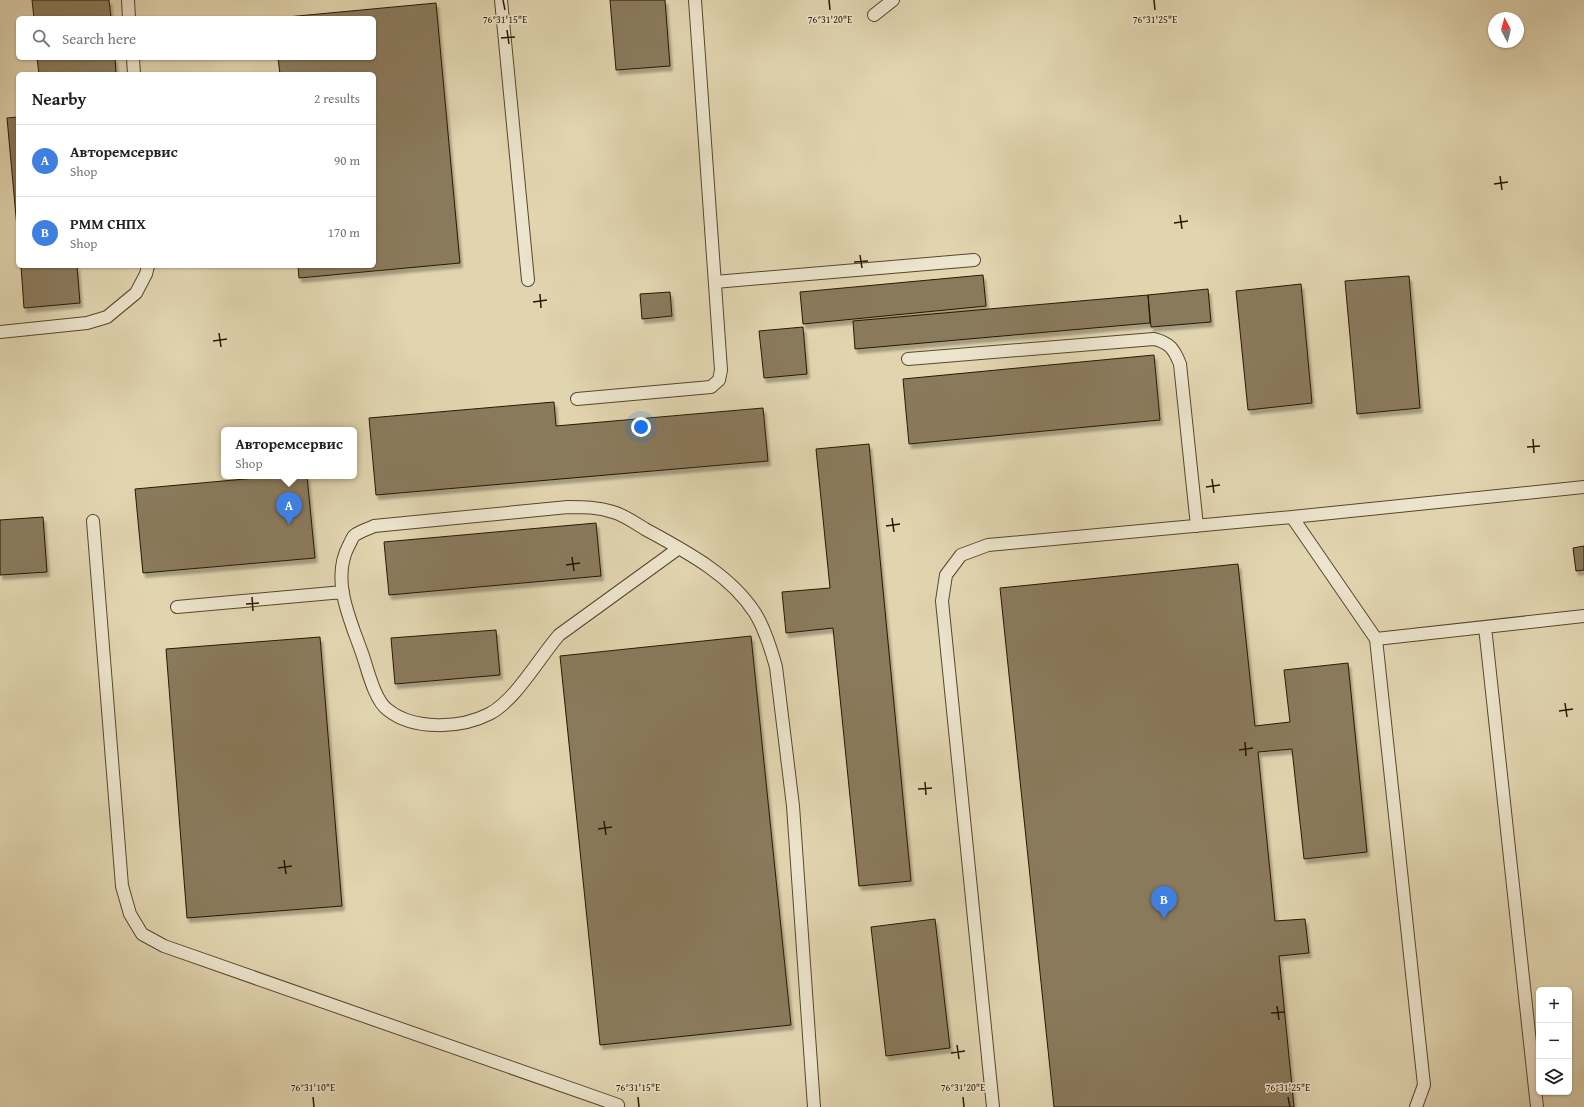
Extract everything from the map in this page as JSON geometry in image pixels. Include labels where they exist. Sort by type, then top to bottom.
[{"type":"lane","points":[[128,0],[129,16]]},
{"type":"lane","points":[[500,0],[528,280]]},
{"type":"lane","points":[[577,399],[711,387],[719,380],[721,370],[694,0]]},
{"type":"lane","points":[[874,15],[893,0]]},
{"type":"lane","points":[[133,60],[134,72]]},
{"type":"lane","points":[[715,282],[974,260]]},
{"type":"lane","points":[[0,332],[87,323],[107,317],[136,293],[148,268]]},
{"type":"lane","points":[[908,359],[1154,339],[1166,342],[1174,349],[1180,364],[1197,526]]},
{"type":"lane","points":[[993,1107],[942,601],[946,575],[961,555],[988,545],[1292,517],[1584,486]]},
{"type":"lane","points":[[679,548],[559,635],[511,698],[490,714],[466,722],[433,726],[406,721],[386,710],[374,690],[346,608],[341,574],[344,554],[354,535],[374,526],[568,507],[593,507],[614,512],[679,548],[713,569],[739,593],[756,614],[770,645],[776,667],[793,806],[814,1107]]},
{"type":"lane","points":[[1292,517],[1376,639],[1424,1085],[1416,1107]]},
{"type":"lane","points":[[93,521],[122,886],[130,914],[142,934],[164,946],[620,1106]]},
{"type":"lane","points":[[177,607],[343,592]]},
{"type":"lane","points":[[1376,639],[1584,616]]},
{"type":"lane","points":[[1485,627],[1537,1107]]},
{"type":"lane","points":[[601,1107],[620,1106]]},
{"type":"building","points":[[32,0],[109,0],[111,16],[34,16]]},
{"type":"building","points":[[610,0],[665,0],[670,66],[616,70]]},
{"type":"building","points":[[436,3],[460,263],[299,278],[298,268],[376,268],[376,72],[280,72],[278,60],[376,60],[376,16],[297,16]]},
{"type":"building","points":[[37,60],[115,60],[116,72],[39,72]]},
{"type":"building","points":[[16,117],[16,216],[7,118]]},
{"type":"building","points":[[21,268],[77,268],[80,303],[24,308]]},
{"type":"building","points":[[983,275],[986,306],[803,324],[800,292]]},
{"type":"building","points":[[1409,276],[1420,408],[1357,414],[1345,281]]},
{"type":"building","points":[[1301,284],[1312,403],[1248,410],[1236,291]]},
{"type":"building","points":[[1208,289],[1211,322],[1151,327],[1148,295]]},
{"type":"building","points":[[670,292],[672,316],[642,319],[640,294]]},
{"type":"building","points":[[1148,295],[1150,323],[855,349],[853,321]]},
{"type":"building","points":[[803,327],[807,374],[764,378],[759,331]]},
{"type":"building","points":[[1154,355],[1160,420],[909,444],[903,379]]},
{"type":"building","points":[[554,402],[556,426],[763,408],[768,461],[376,495],[369,418]]},
{"type":"building","points":[[869,444],[911,881],[859,886],[833,628],[786,633],[782,592],[830,588],[816,449]]},
{"type":"building","points":[[245,479],[307,479],[315,558],[143,573],[135,489]]},
{"type":"building","points":[[43,517],[47,572],[0,575],[0,520]]},
{"type":"building","points":[[596,523],[601,576],[389,595],[384,542]]},
{"type":"building","points":[[1584,546],[1584,570],[1576,571],[1573,548]]},
{"type":"building","points":[[1238,564],[1255,726],[1290,722],[1284,670],[1348,663],[1367,852],[1304,859],[1292,749],[1258,752],[1275,921],[1305,919],[1309,953],[1279,956],[1294,1107],[1054,1107],[1000,588]]},
{"type":"building","points":[[496,630],[500,675],[395,684],[391,638]]},
{"type":"building","points":[[751,636],[791,1025],[600,1045],[560,656]]},
{"type":"building","points":[[320,637],[342,906],[187,918],[166,649]]},
{"type":"building","points":[[935,919],[950,1048],[886,1056],[871,927]]},
{"type":"place","name":"Авторемсервис","points":[[289,525]]},
{"type":"place","name":"РММ СНПХ","points":[[1164,919]]}]
